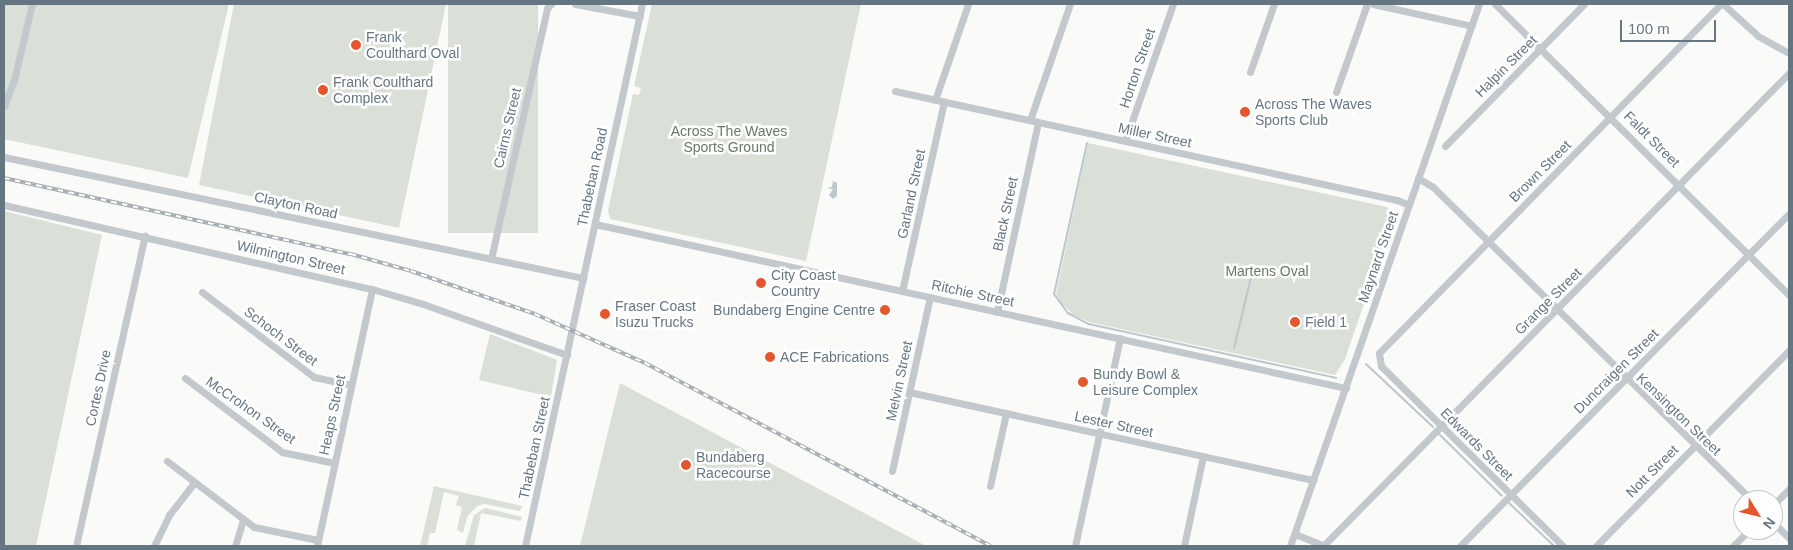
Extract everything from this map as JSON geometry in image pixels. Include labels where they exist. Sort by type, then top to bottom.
[{"type":"street","points":[[4,106],[14,80],[32,4]]},
{"type":"street","name":"Cairns Street","points":[[490,259],[547,8],[551,4]]},
{"type":"street","points":[[575,4],[640,16]]},
{"type":"street","name":"Thabeban Road","points":[[567,355],[642,4]]},
{"type":"street","points":[[935,100],[968,4]]},
{"type":"street","points":[[1030,120],[1070,4]]},
{"type":"street","name":"Horton Street","points":[[1125,141],[1173,4]]},
{"type":"street","points":[[1250,72],[1274,4]]},
{"type":"street","points":[[1336,92],[1367,4]]},
{"type":"street","points":[[1373,4],[1472,26]]},
{"type":"street","name":"Maynard Street","points":[[1290,546],[1479,4]]},
{"type":"street","name":"Faldt Street","points":[[1495,4],[1611,116],[1789,295]]},
{"type":"street","name":"Halpin Street","points":[[1445,146],[1584,4]]},
{"type":"street","points":[[1722,4],[1758,36],[1789,53]]},
{"type":"street","name":"Brown Street","points":[[1378,357],[1383,347],[1722,4]]},
{"type":"street","name":"Grange Street","points":[[1324,546],[1789,73]]},
{"type":"street","name":"Miller Street","points":[[896,91],[1409,205]]},
{"type":"street","name":"Garland Street","points":[[902,291],[944,102]]},
{"type":"street","name":"Black Street","points":[[997,312],[1038,122]]},
{"type":"street","name":"Clayton Road","points":[[4,156],[583,278]]},
{"type":"street","name":"Kensington Street","points":[[1418,178],[1433,187],[1740,490]]},
{"type":"street","name":"Wilmington Street","points":[[4,205],[372,289],[423,304],[567,355]]},
{"type":"street","name":"Duncraigen Street","points":[[1460,546],[1789,213]]},
{"type":"street","name":"Ritchie Street","points":[[595,224],[1346,388]]},
{"type":"street","name":"Cortes Drive","points":[[76,546],[145,236]]},
{"type":"street","name":"Heaps Street","points":[[318,543],[372,289]]},
{"type":"street","name":"Schoch Street","points":[[202,292],[314,377],[351,385]]},
{"type":"street","name":"Melvin Street","points":[[892,471],[930,297]]},
{"type":"street","points":[[1075,546],[1120,338]]},
{"type":"street","name":"Nott Street","points":[[1596,546],[1789,350]]},
{"type":"street","name":"Thabeban Street","points":[[525,546],[567,355]]},
{"type":"street","name":"Edwards Street","points":[[1378,357],[1381,366],[1563,546]]},
{"type":"street","name":"McCrohon Street","points":[[185,378],[282,452],[335,464]]},
{"type":"street","name":"Lester Street","points":[[909,392],[1314,480]]},
{"type":"street","points":[[990,486],[1006,413]]},
{"type":"street","points":[[1184,546],[1203,456]]},
{"type":"street","points":[[167,461],[254,527],[318,543]]},
{"type":"street","points":[[154,546],[169,515],[194,482]]},
{"type":"street","points":[[235,546],[243,519]]},
{"type":"street","points":[[1295,534],[1324,546]]},
{"type":"green space","points":[[4,4],[229,4],[188,178],[4,139]]},
{"type":"green space","name":"Frank Coulthard Complex","points":[[234,4],[446,4],[399,228],[199,185]]},
{"type":"green space","points":[[448,4],[538,4],[538,233],[448,233]]},
{"type":"green space","name":"Across The Waves Sports Ground","points":[[652,4],[861,4],[806,261],[610,219],[608,211],[633,94],[639,95],[641,88],[634,86]]},
{"type":"green space","name":"Martens Oval","points":[[1088,143],[1387,207],[1395,214],[1345,359],[1335,375],[1089,322],[1074,315],[1062,304],[1056,294]]},
{"type":"green space","points":[[4,211],[102,235],[36,546],[4,546]]},
{"type":"green space","points":[[490,334],[557,360],[551,397],[479,380]]},
{"type":"green space","name":"Bundaberg Racecourse","points":[[620,383],[926,546],[580,546]]},
{"type":"green space","points":[[434,486],[522,506],[520,511],[484,504],[477,506],[467,517],[463,533],[457,530],[462,507],[456,505],[459,496],[444,492],[435,533],[430,533],[427,546],[420,546]]},
{"type":"green space","points":[[485,508],[522,517],[521,521],[481,513],[474,546],[465,546],[474,515]]},
{"type":"shaded area","points":[[833,181],[837,183],[837,196],[833,199],[829,195],[833,189],[827,188],[832,187]]},
{"type":"waterway","points":[[1087,143],[1054,294],[1068,313],[1089,324],[1336,378]]},
{"type":"waterway","points":[[1234,348],[1252,273]]},
{"type":"waterway","points":[[1366,364],[1433,427]]},
{"type":"waterway","points":[[1439,434],[1502,496]]},
{"type":"waterway","points":[[1508,502],[1554,546]]},
{"type":"railway","points":[[4,178],[351,254],[411,271],[535,314],[645,363],[991,546]]},
{"type":"place","name":"Frank Coulthard Oval","points":[[356,45]]},
{"type":"place","name":"Frank Coulthard Complex","points":[[323,90]]},
{"type":"place","name":"Across The Waves Sports Club","points":[[1245,112]]},
{"type":"place","name":"City Coast Country","points":[[761,283]]},
{"type":"place","name":"Bundaberg Engine Centre","points":[[885,310]]},
{"type":"place","name":"Fraser Coast Isuzu Trucks","points":[[605,314]]},
{"type":"place","name":"Field 1","points":[[1295,322]]},
{"type":"place","name":"ACE Fabrications","points":[[770,357]]},
{"type":"place","name":"Bundy Bowl & Leisure Complex","points":[[1083,382]]},
{"type":"place","name":"Bundaberg Racecourse","points":[[686,465]]}]
